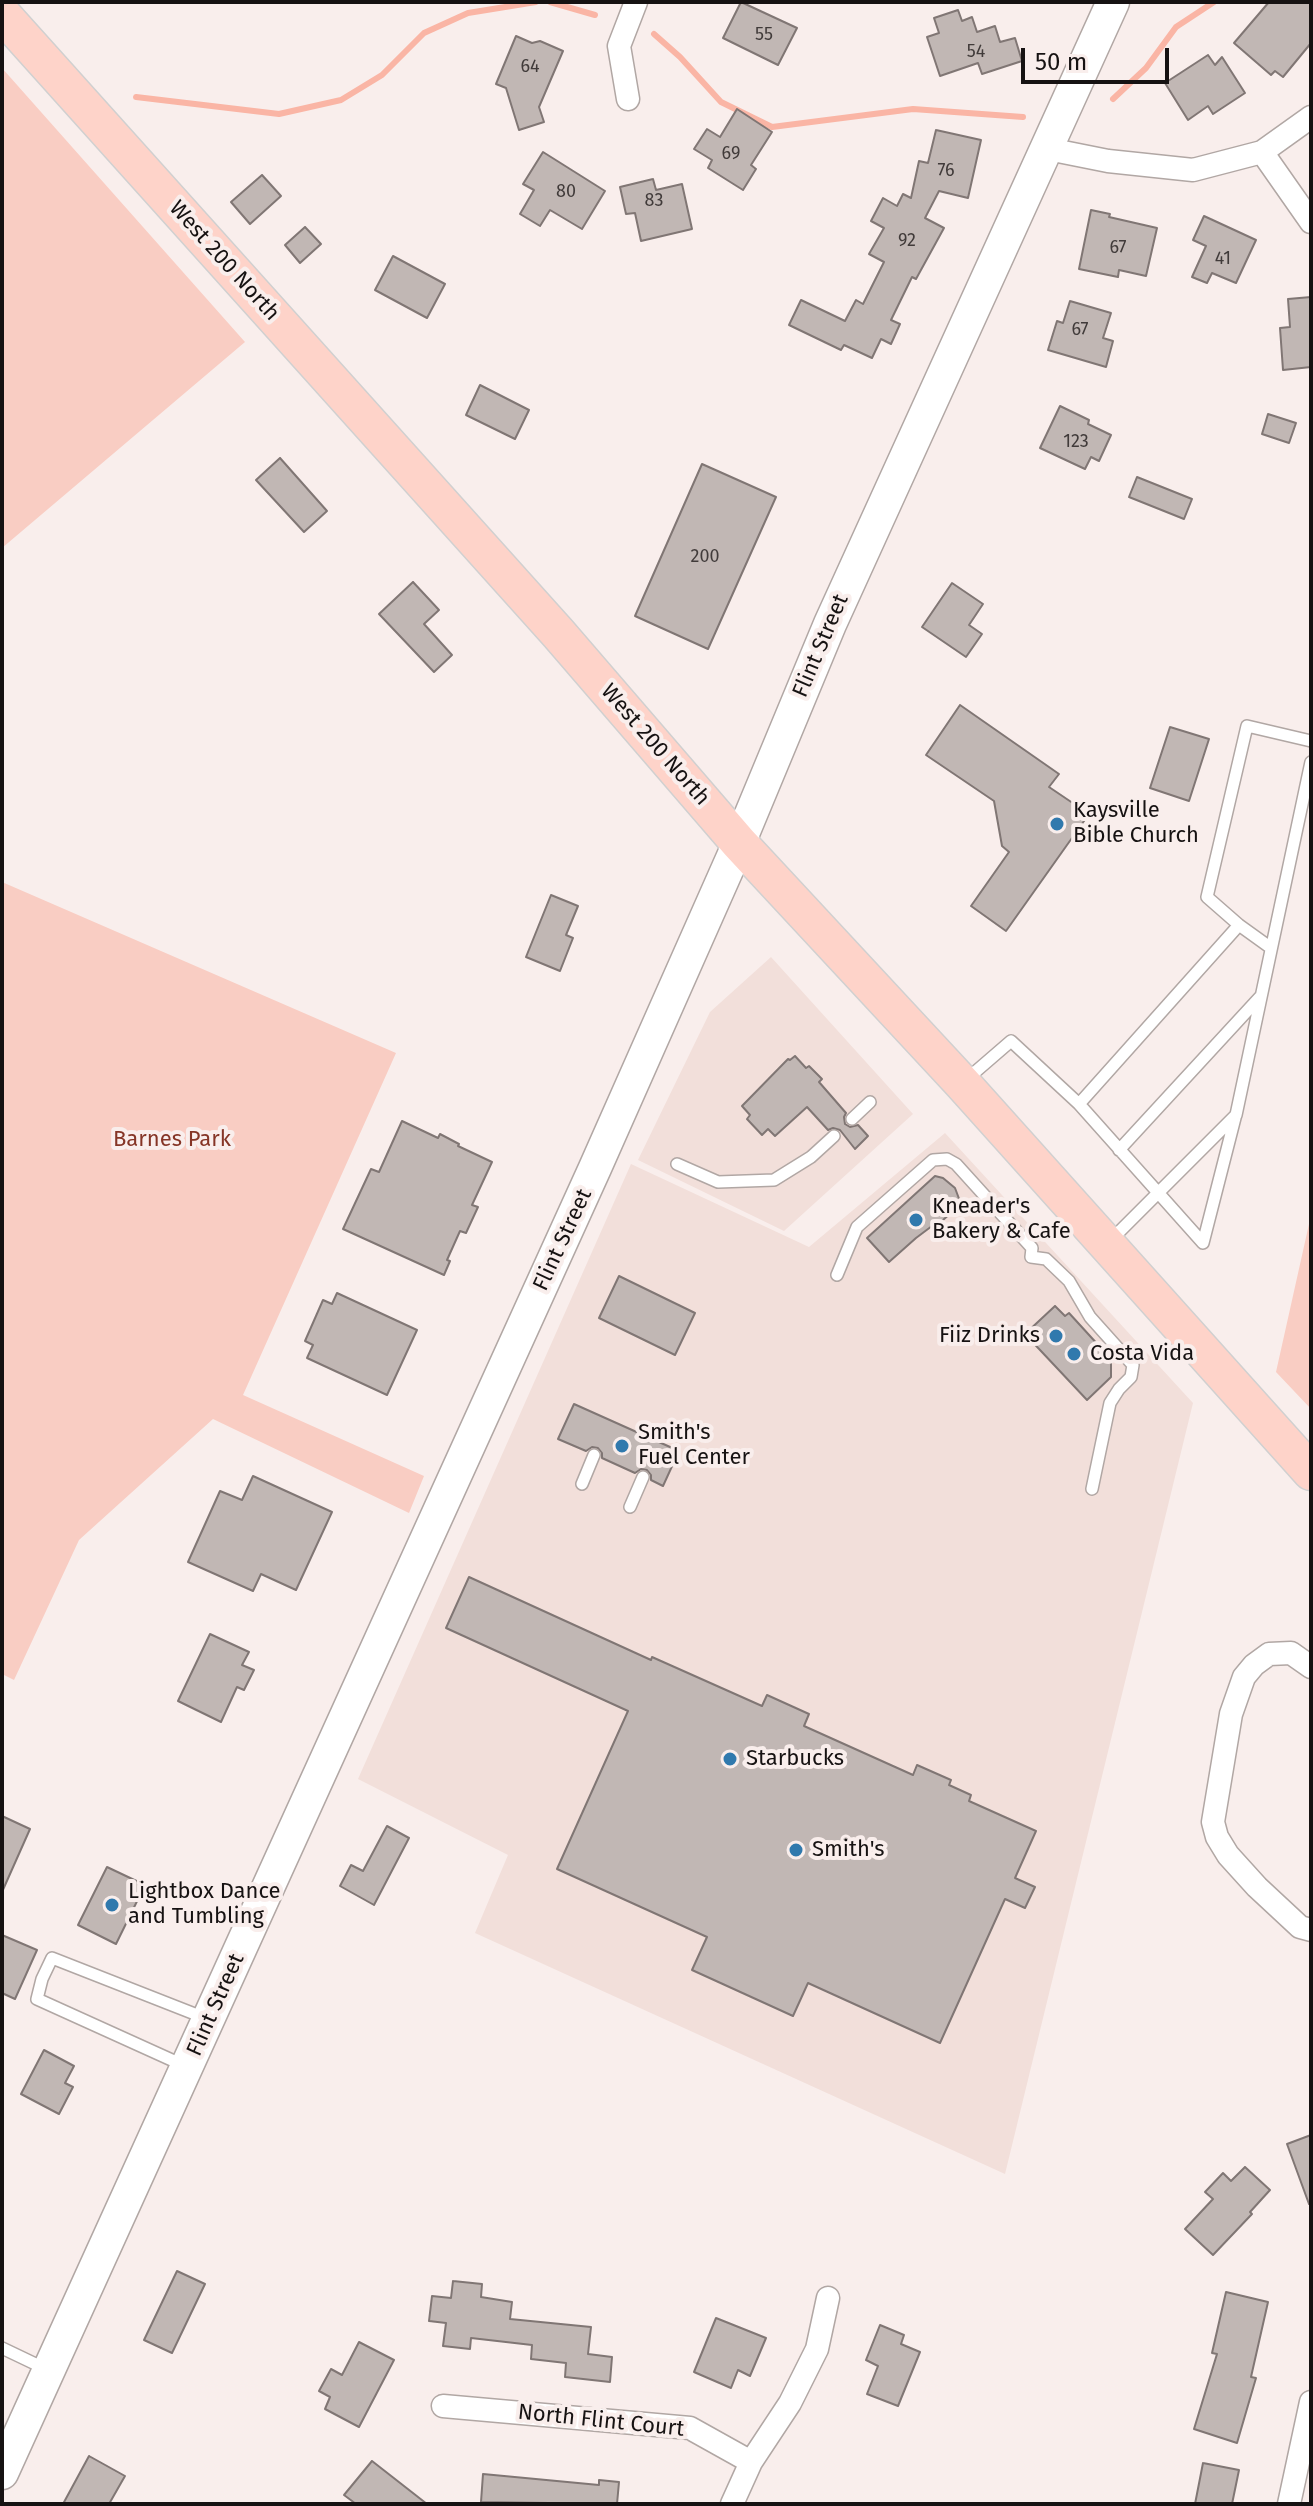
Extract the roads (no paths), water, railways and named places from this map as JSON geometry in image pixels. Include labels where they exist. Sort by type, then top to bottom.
[{"type":"main road","name":"West 200 North","points":[[2,14],[558,633],[739,843],[962,1083],[1311,1472]]},
{"type":"street","points":[[628,99],[619,46],[636,2]]},
{"type":"street","name":"Flint Street","points":[[2,2473],[592,1176],[739,843],[836,610],[1113,2]]},
{"type":"street","points":[[1048,149],[1108,161],[1193,170],[1262,152],[1311,117]]},
{"type":"street","points":[[1262,152],[1311,222]]},
{"type":"street","points":[[1311,1667],[1291,1653],[1269,1654],[1244,1677],[1231,1714],[1213,1822],[1217,1837],[1228,1855],[1257,1887],[1300,1927],[1311,1930]]},
{"type":"street","points":[[732,2504],[751,2462],[790,2403],[817,2349],[828,2298]]},
{"type":"street","points":[[1289,2504],[1311,2402]]},
{"type":"street","name":"North Flint Court","points":[[443,2406],[690,2428],[751,2462]]},
{"type":"lane","points":[[1271,948],[1207,897],[1247,726],[1311,741]]},
{"type":"lane","points":[[962,1083],[1011,1041],[1079,1104],[1203,1243],[1236,1115],[1311,762]]},
{"type":"lane","points":[[1079,1104],[1239,925]]},
{"type":"lane","points":[[1119,1150],[1261,996]]},
{"type":"lane","points":[[852,1119],[870,1102]]},
{"type":"lane","points":[[1106,1244],[1236,1115]]},
{"type":"lane","points":[[677,1164],[718,1182],[774,1180],[811,1157],[834,1136]]},
{"type":"lane","points":[[837,1275],[857,1227],[933,1160],[947,1159],[956,1164],[1032,1248],[1031,1257],[1046,1259],[1069,1281],[1090,1317],[1133,1365],[1131,1377],[1110,1403],[1092,1489]]},
{"type":"lane","points":[[582,1484],[594,1455]]},
{"type":"lane","points":[[630,1507],[643,1477]]},
{"type":"lane","points":[[187,2067],[37,1999],[42,1979],[52,1958],[209,2020]]},
{"type":"lane","points":[[2,2348],[49,2370]]},
{"type":"waterway","points":[[136,97],[279,114],[341,100],[382,75],[424,33],[468,13],[536,2]]},
{"type":"waterway","points":[[550,2],[595,15]]},
{"type":"waterway","points":[[1113,99],[1146,68],[1176,27],[1214,2]]},
{"type":"waterway","points":[[654,34],[721,102],[772,127],[913,109],[1023,117]]},
{"type":"place","name":"Kaysville Bible Church","points":[[1057,824]]},
{"type":"place","name":"Kneader's Bakery & Cafe","points":[[916,1220]]},
{"type":"place","name":"Fiiz Drinks","points":[[1056,1336]]},
{"type":"place","name":"Costa Vida","points":[[1074,1354]]},
{"type":"place","name":"Smith's Fuel Center","points":[[622,1446]]},
{"type":"place","name":"Starbucks","points":[[730,1759]]},
{"type":"place","name":"Smith's","points":[[796,1850]]},
{"type":"place","name":"Lightbox Dance and Tumbling","points":[[112,1905]]},
{"type":"park label","name":"Barnes Park","points":[[172,1140]]}]
